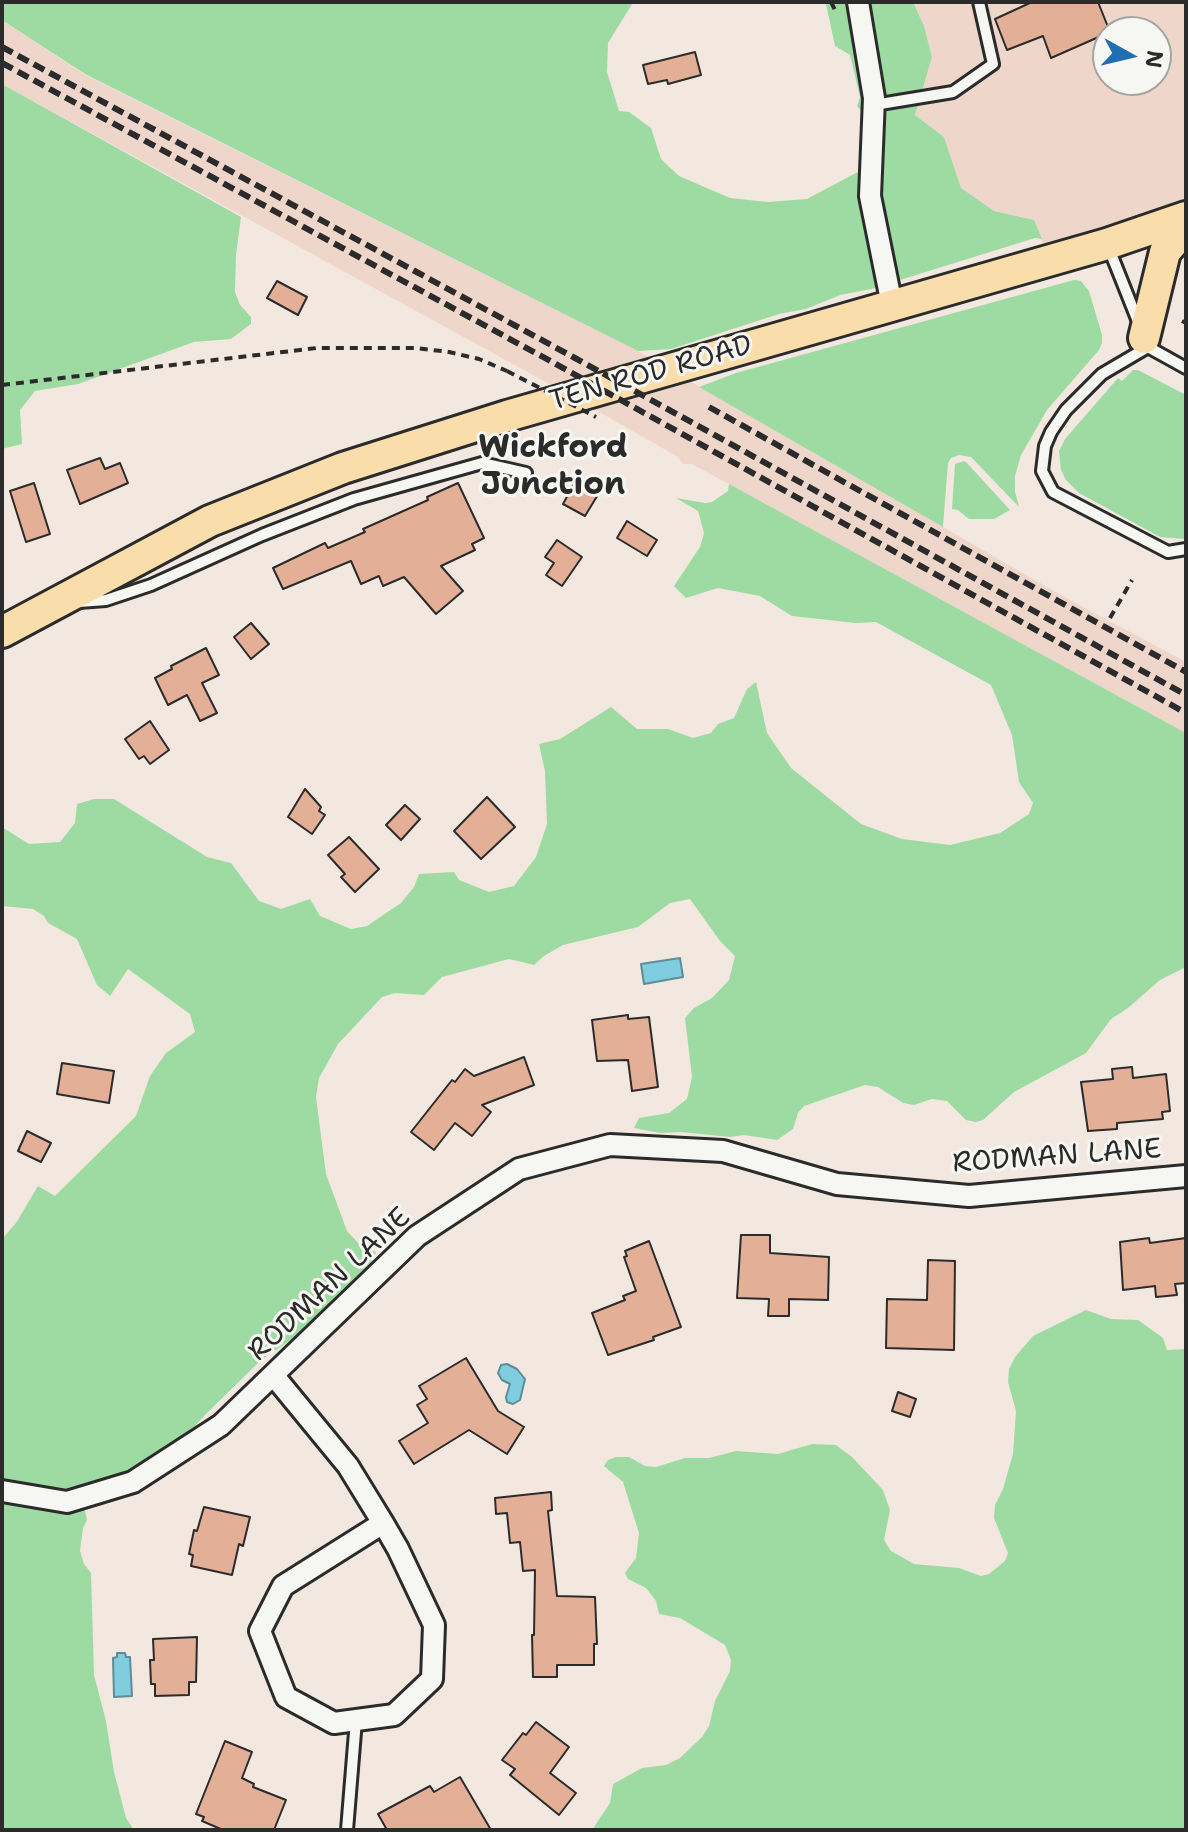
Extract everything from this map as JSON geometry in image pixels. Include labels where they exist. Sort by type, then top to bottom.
[{"type":"main road","name":"TEN ROD ROAD","points":[[2,632],[210,521],[343,468],[507,416],[1107,244],[1186,217]]},
{"type":"main road","points":[[1146,342],[1165,252],[1186,227]]},
{"type":"street","points":[[858,2],[874,105],[870,196],[892,305]]},
{"type":"street","name":"RODMAN LANE","points":[[2,1491],[67,1502],[133,1482],[221,1425],[417,1236],[519,1169],[610,1145],[723,1151],[837,1184],[969,1196],[1186,1176]]},
{"type":"street","points":[[274,1376],[348,1466],[383,1523],[398,1549],[434,1625],[432,1679],[394,1715],[334,1723],[286,1697],[260,1631],[283,1586],[383,1523]]},
{"type":"lane","points":[[874,105],[953,92],[993,64],[979,2]]},
{"type":"lane","points":[[1107,244],[1146,342],[1186,368]]},
{"type":"lane","points":[[1146,342],[1102,374],[1066,410],[1045,446],[1042,471],[1053,492],[1168,552],[1186,549]]},
{"type":"lane","points":[[53,604],[106,600],[151,585],[262,535],[354,499],[427,478],[482,463],[526,473]]},
{"type":"lane","points":[[347,1830],[356,1720]]},
{"type":"path","points":[[2,385],[256,354],[330,348],[416,348],[449,352],[507,371],[596,417]]},
{"type":"path","points":[[1110,618],[1132,580]]},
{"type":"shaded area","points":[[913,2],[1186,2],[1186,200],[1044,247],[1034,220],[994,211],[961,188],[944,137],[915,115],[932,57],[924,26]]},
{"type":"shaded area","points":[[2,20],[85,75],[638,351],[1061,595],[1186,662],[1186,733],[692,464],[683,464],[678,457],[573,397],[2,84]]},
{"type":"green space","points":[[2,2],[640,2],[632,4],[608,43],[607,72],[619,111],[629,112],[651,128],[661,159],[679,176],[730,198],[768,202],[807,199],[869,166],[872,125],[857,106],[860,97],[850,55],[835,46],[823,2],[913,2],[924,26],[932,57],[915,115],[944,137],[961,188],[994,211],[1034,220],[1042,239],[1035,238],[871,289],[840,295],[806,309],[779,314],[671,349],[638,351],[85,74],[2,20]]},
{"type":"green space","points":[[2,84],[241,217],[235,292],[240,305],[251,317],[251,324],[231,339],[194,342],[78,384],[35,391],[20,410],[22,444],[2,449]]},
{"type":"green space","points":[[1074,280],[1081,281],[1089,291],[1102,343],[1047,410],[1021,455],[1015,476],[1019,507],[971,457],[959,455],[948,463],[943,527],[699,387],[736,373]]},
{"type":"green space","points":[[1133,370],[1186,395],[1185,539],[1160,537],[1079,493],[1061,470],[1059,451],[1065,439],[1118,378],[1122,381]]},
{"type":"green space","points":[[964,461],[1010,510],[994,519],[969,519],[952,509],[955,464]]},
{"type":"green space","points":[[729,484],[1186,733],[1186,967],[1160,980],[1111,1019],[1086,1053],[1014,1092],[983,1120],[966,1120],[947,1101],[932,1099],[914,1105],[903,1103],[878,1087],[865,1085],[804,1106],[793,1129],[777,1140],[744,1135],[660,1133],[634,1128],[639,1118],[669,1113],[687,1099],[692,1077],[685,1018],[694,1008],[712,998],[729,980],[735,956],[720,941],[690,899],[670,903],[638,927],[563,945],[534,965],[509,959],[442,977],[424,995],[395,993],[382,997],[338,1044],[319,1078],[316,1097],[326,1174],[347,1231],[361,1246],[376,1252],[370,1266],[307,1329],[261,1360],[179,1445],[145,1467],[112,1480],[85,1485],[82,1498],[87,1520],[80,1551],[91,1573],[94,1675],[106,1721],[114,1772],[126,1818],[134,1830],[2,1830],[2,1239],[16,1223],[38,1186],[55,1196],[136,1116],[150,1076],[166,1053],[195,1032],[190,1014],[128,969],[110,996],[97,985],[77,939],[48,923],[33,909],[2,906],[2,827],[29,844],[60,842],[75,823],[77,804],[94,799],[114,799],[207,857],[231,863],[259,901],[281,909],[310,899],[320,916],[351,929],[367,926],[401,903],[414,887],[419,874],[454,872],[459,880],[489,892],[514,886],[536,857],[547,824],[545,771],[539,744],[560,739],[611,707],[637,729],[668,729],[693,738],[711,733],[718,724],[734,718],[747,689],[756,682],[767,733],[791,768],[861,824],[902,839],[950,845],[1000,833],[1029,814],[1033,803],[1019,782],[1012,735],[991,685],[876,622],[856,623],[792,616],[760,596],[718,588],[686,598],[674,586],[700,547],[704,533],[698,511],[676,498],[712,502],[728,491]]},
{"type":"green space","points":[[1086,1310],[1111,1319],[1138,1320],[1163,1338],[1167,1350],[1186,1349],[1186,1830],[592,1830],[610,1803],[613,1784],[642,1768],[666,1765],[680,1758],[702,1737],[730,1671],[731,1660],[725,1645],[680,1618],[659,1614],[656,1601],[646,1588],[628,1579],[625,1573],[636,1558],[639,1533],[623,1482],[604,1466],[608,1460],[629,1457],[645,1466],[656,1467],[685,1458],[709,1458],[736,1451],[778,1454],[812,1444],[836,1445],[883,1490],[890,1510],[884,1540],[891,1551],[914,1564],[959,1568],[981,1576],[989,1574],[1005,1561],[1008,1553],[994,1518],[995,1505],[1013,1454],[1016,1411],[1008,1382],[1009,1369],[1033,1336]]},
{"type":"water","points":[[680,958],[683,977],[644,984],[641,964]]},
{"type":"water","points":[[507,1364],[517,1369],[525,1379],[520,1400],[513,1404],[507,1402],[506,1397],[510,1384],[502,1380],[498,1373],[501,1365]]},
{"type":"water","points":[[117,1653],[130,1657],[132,1696],[114,1697],[113,1658],[117,1657]]},
{"type":"building","points":[[1032,2],[1098,2],[1104,16],[1092,16],[1092,40],[1051,58],[1043,36],[1007,50],[995,19]]},
{"type":"building","points":[[695,52],[701,75],[668,84],[667,80],[648,84],[643,65]]},
{"type":"building","points":[[277,281],[307,297],[298,315],[267,298]]},
{"type":"building","points":[[100,458],[105,469],[120,463],[128,483],[80,504],[67,470]]},
{"type":"building","points":[[576,480],[599,493],[585,516],[563,504]]},
{"type":"building","points":[[34,483],[50,534],[26,542],[10,491]]},
{"type":"building","points":[[458,483],[484,538],[472,544],[475,550],[441,566],[463,591],[436,614],[404,577],[383,586],[379,576],[361,584],[351,561],[283,589],[273,568],[325,543],[328,548],[365,532],[363,529]]},
{"type":"building","points":[[627,521],[657,540],[647,556],[617,538]]},
{"type":"building","points":[[557,540],[582,557],[562,586],[546,575],[554,563],[545,557]]},
{"type":"building","points":[[251,623],[269,644],[251,659],[234,637]]},
{"type":"building","points":[[206,648],[219,675],[202,683],[217,713],[200,721],[187,695],[168,705],[155,678]]},
{"type":"building","points":[[150,721],[169,750],[150,764],[144,756],[139,759],[125,739]]},
{"type":"building","points":[[305,789],[325,815],[312,834],[288,817]]},
{"type":"building","points":[[487,797],[515,827],[481,859],[454,831]]},
{"type":"building","points":[[405,805],[420,819],[401,840],[386,825]]},
{"type":"building","points":[[349,837],[379,869],[355,892],[341,877],[345,874],[328,855]]},
{"type":"building","points":[[628,1015],[628,1019],[649,1017],[658,1087],[632,1091],[628,1060],[597,1061],[592,1020]]},
{"type":"building","points":[[524,1057],[534,1085],[482,1105],[491,1112],[472,1136],[455,1123],[434,1150],[411,1132],[452,1080],[455,1082],[465,1069],[474,1076]]},
{"type":"building","points":[[62,1063],[114,1071],[109,1103],[57,1094]]},
{"type":"building","points":[[1132,1067],[1133,1078],[1166,1074],[1170,1111],[1162,1112],[1163,1119],[1117,1123],[1117,1129],[1088,1131],[1081,1082],[1113,1079],[1112,1069]]},
{"type":"building","points":[[27,1131],[51,1143],[41,1162],[18,1151]]},
{"type":"building","points":[[741,1235],[770,1235],[770,1253],[829,1257],[828,1300],[789,1299],[789,1316],[768,1316],[769,1299],[737,1298]]},
{"type":"building","points":[[1149,1238],[1150,1243],[1186,1238],[1186,1283],[1175,1284],[1177,1295],[1156,1297],[1155,1286],[1123,1290],[1120,1242]]},
{"type":"building","points":[[649,1241],[681,1327],[653,1337],[654,1340],[608,1355],[592,1313],[625,1300],[623,1296],[636,1291],[624,1257],[627,1256],[625,1251]]},
{"type":"building","points":[[928,1260],[955,1261],[954,1350],[886,1348],[887,1299],[927,1300]]},
{"type":"building","points":[[466,1358],[498,1411],[524,1427],[507,1454],[469,1430],[414,1464],[399,1441],[428,1423],[417,1405],[427,1399],[419,1386]]},
{"type":"building","points":[[898,1392],[916,1399],[910,1417],[892,1411]]},
{"type":"building","points":[[551,1492],[552,1510],[548,1511],[557,1596],[595,1597],[597,1644],[594,1644],[594,1665],[557,1665],[557,1677],[533,1677],[535,1570],[523,1571],[520,1542],[510,1543],[507,1513],[496,1514],[495,1498]]},
{"type":"building","points":[[204,1507],[250,1517],[243,1546],[239,1544],[232,1575],[191,1566],[193,1555],[189,1554],[194,1530],[197,1531]]},
{"type":"building","points":[[197,1637],[196,1682],[189,1682],[189,1695],[155,1696],[150,1660],[154,1660],[153,1639]]},
{"type":"building","points":[[536,1722],[569,1747],[550,1773],[576,1793],[559,1815],[510,1775],[515,1769],[502,1760]]},
{"type":"building","points":[[225,1741],[252,1752],[242,1778],[254,1784],[253,1787],[286,1800],[274,1830],[223,1830],[202,1821],[204,1817],[196,1814]]},
{"type":"building","points":[[460,1777],[491,1830],[387,1830],[378,1814],[430,1786],[434,1792]]},
{"type":"railway","points":[[2,47],[1186,695]]},
{"type":"railway","points":[[2,63],[554,363],[1186,713]]},
{"type":"railway","points":[[709,407],[1186,672]]},
{"type":"district","name":"Wickford Junction","points":[[553,468]]}]
